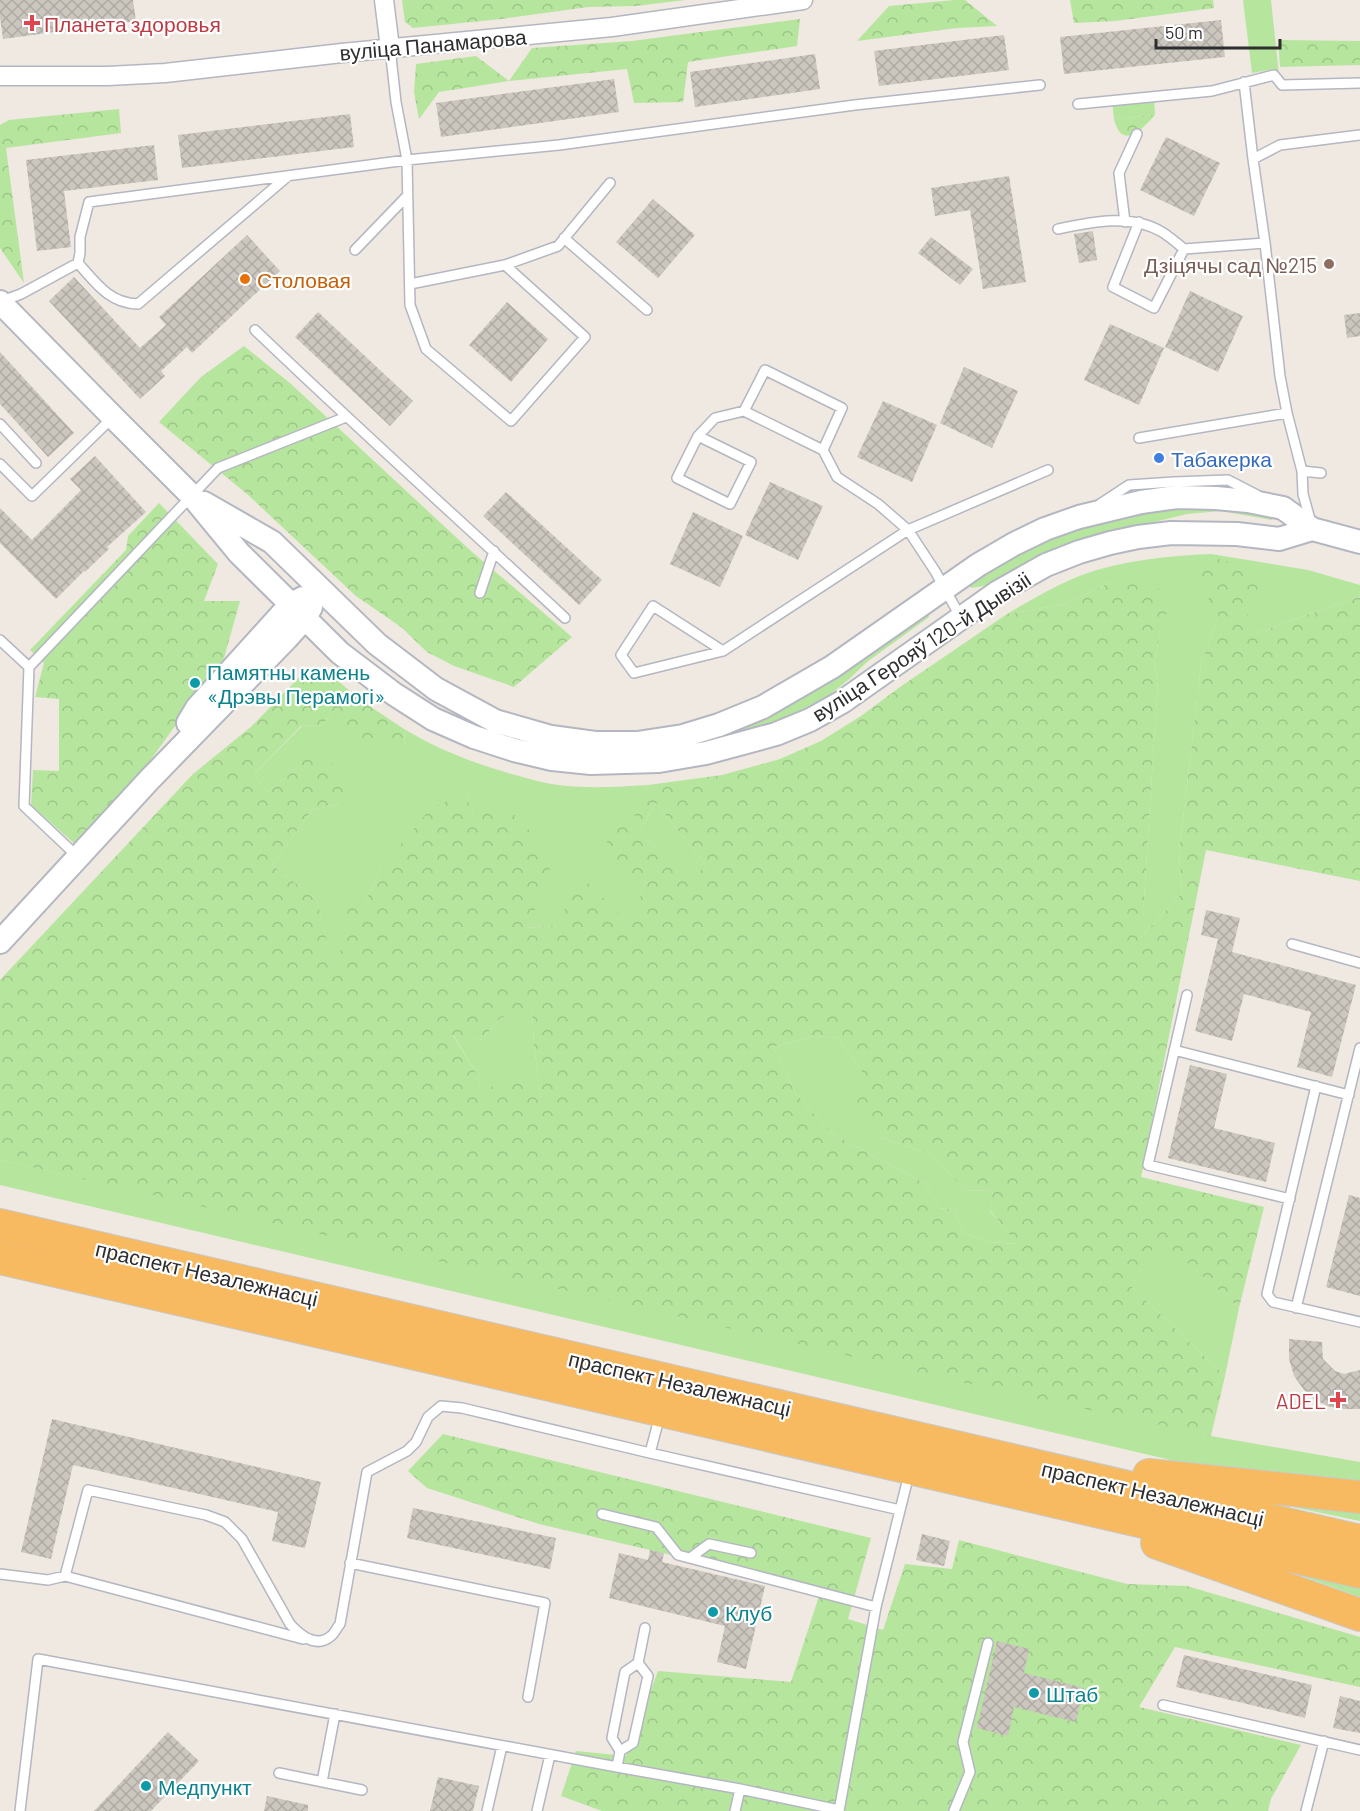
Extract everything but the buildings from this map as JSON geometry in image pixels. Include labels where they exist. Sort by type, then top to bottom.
[{"type":"highway","name":"праспект Незалежнасці","points":[[0,1225],[1360,1540]]},
{"type":"highway","name":"праспект Незалежнасці","points":[[0,1258],[1360,1572]]},
{"type":"highway","points":[[1026,1463],[1360,1497]]},
{"type":"highway","points":[[1022,1495],[1360,1614]]},
{"type":"street","points":[[384,0],[390,48]]},
{"type":"street","name":"вуліца Панамарова","points":[[0,76],[108,76],[165,73],[390,48],[612,27],[803,0]]},
{"type":"street","name":"вуліца Панамарова","points":[[0,64],[62,75]]},
{"type":"street","name":"вуліца Герояў 120-й Дывізіі","points":[[0,302],[192,496],[239,553],[358,668],[393,694],[433,719],[474,737],[552,759],[591,763],[659,761],[706,753],[776,735],[842,702],[998,592],[1046,565],[1079,552],[1138,537],[1190,533],[1237,534],[1279,539],[1312,528]]},
{"type":"street","name":"вуліца Герояў 120-й Дывізіі","points":[[192,496],[272,542],[377,644],[436,689],[465,707],[495,721],[551,737],[595,743],[637,744],[683,736],[719,725],[763,707],[832,667],[978,565],[1045,529],[1079,517],[1141,502],[1177,497],[1237,500],[1283,508],[1312,528],[1360,542]]},
{"type":"street","points":[[0,942],[150,779],[298,611],[320,590]]},
{"type":"lane","points":[[390,48],[396,102],[407,160],[410,305],[426,349],[511,421],[585,337],[505,266]]},
{"type":"lane","points":[[1078,104],[1212,91],[1274,75],[1282,85],[1360,83]]},
{"type":"lane","points":[[1244,82],[1280,376],[1302,471],[1303,494],[1312,528]]},
{"type":"lane","points":[[78,263],[80,237],[89,202],[407,160],[559,145],[855,105],[1040,85]]},
{"type":"lane","points":[[1125,222],[1119,173],[1137,134]]},
{"type":"lane","points":[[1252,159],[1280,145],[1360,135]]},
{"type":"lane","points":[[78,263],[105,293],[126,304],[138,304],[288,176]]},
{"type":"lane","points":[[410,284],[505,266],[558,246],[610,183]]},
{"type":"lane","points":[[355,250],[407,196]]},
{"type":"lane","points":[[1058,229],[1098,220],[1138,222],[1161,231],[1184,249],[1265,243]]},
{"type":"lane","points":[[1138,222],[1113,287],[1154,308],[1184,249]]},
{"type":"lane","points":[[564,238],[646,310]]},
{"type":"lane","points":[[0,302],[21,294],[78,263]]},
{"type":"lane","points":[[255,330],[346,417],[565,618]]},
{"type":"lane","points":[[744,411],[765,370],[842,408],[823,450]]},
{"type":"lane","points":[[698,436],[751,462],[730,504],[677,478],[698,436],[715,418],[744,411],[823,450],[837,477],[878,504],[908,530],[961,618]]},
{"type":"lane","points":[[1139,438],[1287,413]]},
{"type":"lane","points":[[0,464],[32,496],[113,417]]},
{"type":"lane","points":[[78,857],[24,806],[29,667],[218,468],[346,417]]},
{"type":"lane","points":[[0,424],[36,463]]},
{"type":"lane","points":[[723,651],[653,606],[621,655],[634,673],[723,651],[908,530],[1048,470]]},
{"type":"lane","points":[[1302,471],[1321,473]]},
{"type":"lane","points":[[480,593],[494,551]]},
{"type":"lane","points":[[0,640],[29,667]]},
{"type":"lane","points":[[1292,944],[1360,963]]},
{"type":"lane","points":[[1187,995],[1148,1165],[1290,1199]]},
{"type":"lane","points":[[1174,1050],[1349,1095]]},
{"type":"lane","points":[[1296,1308],[1360,1052]]},
{"type":"lane","points":[[1316,1086],[1267,1294],[1273,1302],[1360,1322]]},
{"type":"lane","points":[[0,1574],[48,1580],[65,1576],[311,1641],[331,1637],[340,1624],[367,1472],[407,1451],[416,1442],[428,1417],[441,1406],[462,1408],[900,1510]]},
{"type":"lane","points":[[650,1453],[661,1410]]},
{"type":"lane","points":[[20,1811],[38,1659],[740,1789],[839,1811],[876,1607],[910,1468]]},
{"type":"lane","points":[[65,1576],[88,1490],[206,1515],[225,1522],[236,1531],[290,1624],[311,1641]]},
{"type":"lane","points":[[602,1514],[656,1527],[678,1555],[876,1607]]},
{"type":"lane","points":[[690,1558],[709,1544],[751,1553]]},
{"type":"lane","points":[[350,1563],[545,1603],[528,1697]]},
{"type":"lane","points":[[617,1767],[620,1751],[612,1738],[625,1672],[638,1663],[645,1628]]},
{"type":"lane","points":[[954,1811],[970,1772],[963,1742],[988,1642]]},
{"type":"lane","points":[[620,1751],[633,1743],[648,1676],[638,1663]]},
{"type":"lane","points":[[1163,1705],[1360,1750]]},
{"type":"lane","points":[[322,1782],[335,1714]]},
{"type":"lane","points":[[1306,1811],[1324,1741]]},
{"type":"lane","points":[[487,1811],[502,1746]]},
{"type":"lane","points":[[537,1811],[550,1755]]},
{"type":"lane","points":[[279,1773],[362,1790]]},
{"type":"lane","points":[[735,1811],[740,1789]]},
{"type":"green space","points":[[402,0],[686,0],[635,6],[588,7],[413,28],[405,22]]},
{"type":"green space","points":[[965,0],[997,26],[957,28],[857,41],[889,6]]},
{"type":"green space","points":[[1070,0],[1213,0],[1214,8],[1115,21],[1074,23]]},
{"type":"green space","points":[[1243,0],[1271,0],[1279,75],[1274,69],[1252,73]]},
{"type":"green space","points":[[800,19],[797,46],[688,62],[683,102],[634,103],[627,69],[509,81],[532,48],[632,41]]},
{"type":"green space","points":[[1278,40],[1360,41],[1360,65],[1280,67]]},
{"type":"green space","points":[[476,56],[509,81],[439,92],[419,119],[414,92],[416,64]]},
{"type":"green space","points":[[1154,97],[1155,115],[1114,119],[1112,100]]},
{"type":"green space","points":[[119,109],[121,133],[6,148],[24,283],[0,248],[0,125],[9,120]]},
{"type":"green space","points":[[1155,115],[1139,131],[1127,136],[1118,129],[1114,119]]},
{"type":"green space","points":[[244,346],[291,384],[472,552],[572,637],[514,687],[454,666],[427,652],[401,627],[356,596],[247,494],[159,422],[201,377]]},
{"type":"green space","points":[[159,503],[218,564],[204,601],[240,601],[224,658],[134,783],[77,846],[31,805],[33,770],[59,771],[59,699],[35,697],[44,663],[30,650],[126,550],[128,536]]},
{"type":"green space","points":[[1179,509],[1221,509],[1272,518],[1272,520],[1221,511],[1187,514],[1077,541],[1046,554],[989,585],[971,588],[968,583],[1031,547],[1070,529],[1124,516]]},
{"type":"green space","points":[[1211,554],[1308,570],[1360,585],[1360,598],[1257,633],[1243,607],[1267,585],[1218,615],[1201,665],[1179,853],[1182,893],[1139,939],[1144,900],[1158,680],[1154,664],[1160,633],[1115,580],[1066,604],[1007,614],[1063,583],[1098,570],[1146,560]]},
{"type":"green space","points":[[1212,557],[1244,567],[1268,586],[1244,607],[1257,633],[1360,598],[1360,881],[1206,850],[1141,1177],[1264,1207],[1239,1308],[1159,1238],[1131,1286],[1225,1376],[1211,1436],[1005,1392],[0,1160],[0,980],[193,774],[252,726],[306,670],[327,672],[362,701],[404,729],[405,747],[370,743],[347,734],[336,708],[322,725],[301,726],[254,774],[268,792],[300,765],[305,748],[333,764],[345,782],[340,804],[312,810],[272,865],[317,900],[336,978],[349,902],[366,900],[381,868],[431,808],[466,793],[475,820],[498,805],[521,819],[537,841],[553,877],[525,928],[557,925],[581,876],[630,925],[646,881],[633,881],[606,864],[604,847],[617,824],[625,818],[638,835],[694,874],[707,867],[656,803],[641,828],[634,817],[648,785],[722,775],[780,759],[821,741],[861,716],[1007,614],[1066,604],[1115,580],[1174,592],[1160,633],[1154,664],[1158,680],[1140,938],[1182,893],[1179,853],[1201,665],[1218,615],[1194,573]],"holes":[[[532,1009],[541,1099],[514,1079],[482,1090],[476,1073],[453,1035],[482,1040],[500,1018]],[[815,1036],[838,1038],[862,1071],[853,1096],[876,1136],[933,1155],[965,1191],[993,1190],[990,1210],[1017,1244],[990,1242],[964,1234],[954,1210],[939,1208],[926,1184],[833,1134],[796,1094],[773,1047]]]},
{"type":"green space","points":[[929,612],[929,617],[867,662],[829,695],[768,726],[739,735],[730,732],[779,710],[824,685]]},
{"type":"green space","points":[[336,708],[405,746],[404,729],[460,757],[551,784],[587,787],[648,785],[635,817],[641,828],[656,803],[707,867],[695,875],[638,835],[624,819],[646,881],[630,926],[557,925],[525,928],[475,820],[466,793],[381,868],[366,900],[336,980],[317,900],[272,865],[312,810],[340,804],[306,748],[300,765],[268,792],[254,774],[302,726],[322,725]]},
{"type":"green space","points":[[532,1008],[541,1099],[482,1090],[476,1073],[453,1034],[482,1040],[500,1018]]},
{"type":"green space","points":[[815,1036],[838,1038],[862,1071],[876,1136],[933,1155],[965,1191],[993,1190],[990,1211],[1018,1244],[990,1242],[964,1234],[954,1210],[939,1208],[926,1184],[833,1134],[796,1094],[773,1047]]},
{"type":"green space","points":[[0,1160],[1211,1436],[1360,1462],[1360,1484],[1209,1469],[0,1185]]},
{"type":"green space","points":[[1159,1237],[1239,1308],[1225,1376],[1131,1286]]},
{"type":"green space","points":[[443,1434],[871,1538],[848,1619],[883,1630],[905,1564],[952,1569],[959,1540],[1127,1584],[1187,1586],[1360,1637],[1360,1687],[1175,1647],[1139,1707],[1301,1745],[1271,1799],[1268,1811],[602,1811],[561,1796],[576,1751],[626,1756],[658,1671],[791,1682],[821,1590],[539,1524],[427,1488],[408,1471]]},
{"type":"green space","points":[[1231,1494],[1360,1508],[1360,1521]]},
{"type":"green space","points":[[1255,1559],[1360,1585],[1360,1597]]},
{"type":"place","name":"Планета здоровья","points":[[32,23]]},
{"type":"place","name":"Дзіцячы сад №215","points":[[1329,264]]},
{"type":"place","name":"Столовая","points":[[245,279]]},
{"type":"place","name":"Табакерка","points":[[1159,458]]},
{"type":"place","name":"Памятны камень «Дрэвы Перамогі»","points":[[195,683]]},
{"type":"place","name":"ADEL","points":[[1338,1400]]},
{"type":"place","name":"Клуб","points":[[713,1612]]},
{"type":"place","name":"Штаб","points":[[1034,1693]]},
{"type":"place","name":"Медпункт","points":[[146,1786]]}]
